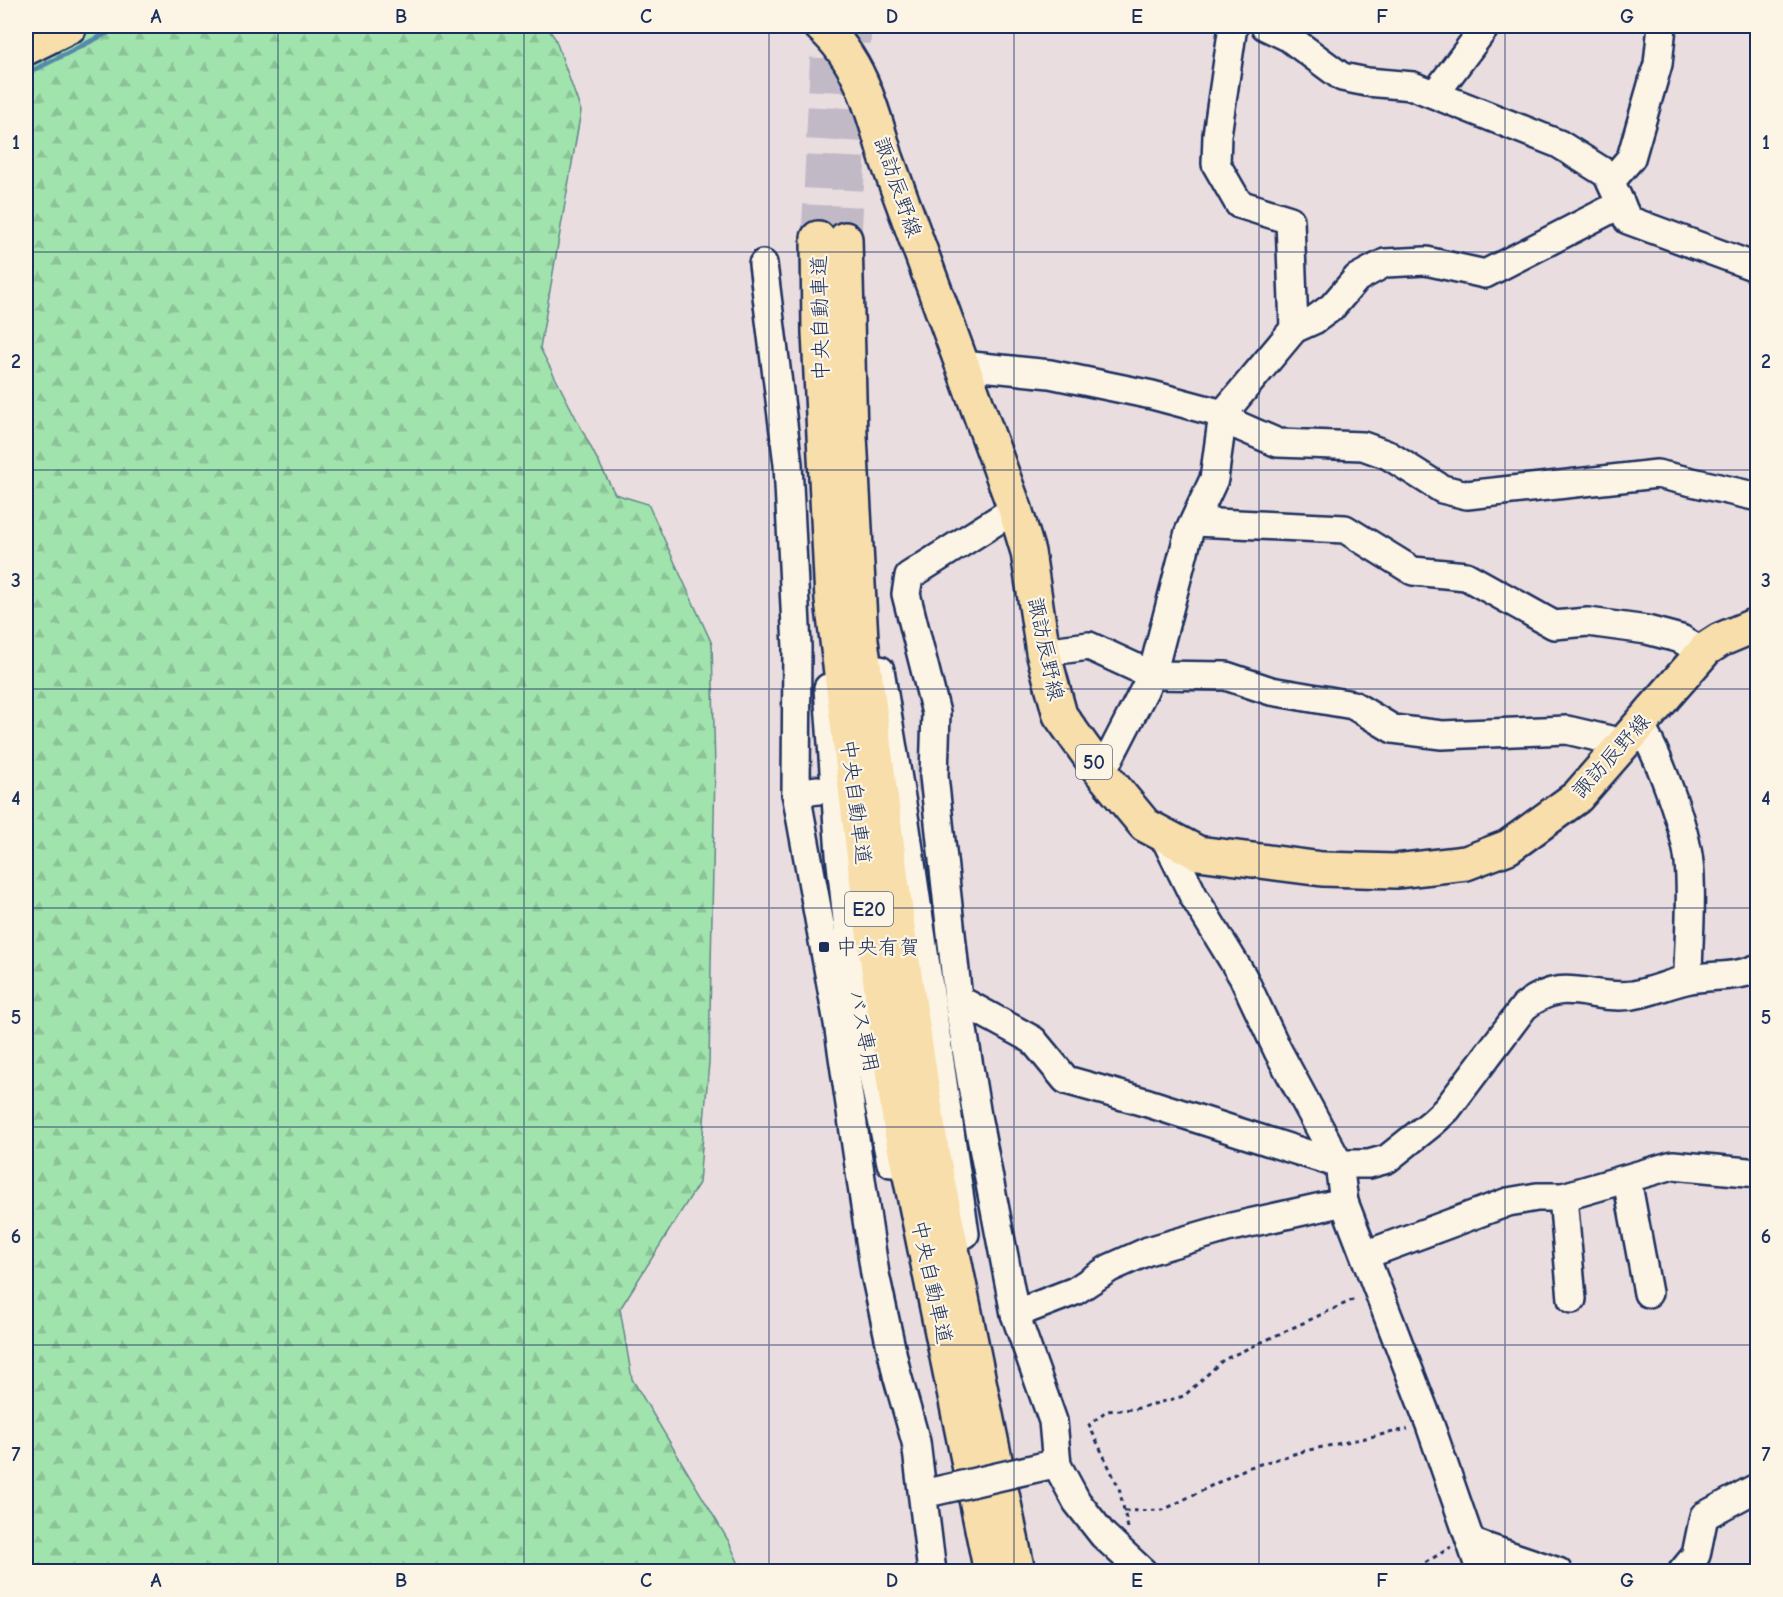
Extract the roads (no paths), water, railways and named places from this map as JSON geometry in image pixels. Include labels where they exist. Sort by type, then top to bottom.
[{"type":"main road","points":[[26,48],[70,26]]},
{"type":"main road","name":"諏訪辰野線","points":[[821,26],[845,49],[869,100],[886,157],[1015,509],[1028,552],[1043,652],[1060,715],[1101,772],[1145,825],[1198,853],[1322,869],[1396,872],[1466,862],[1508,847],[1576,797],[1703,653],[1720,640],[1758,624]]},
{"type":"main road","name":"中央自動車道","points":[[991,1572],[900,1127],[869,906],[832,600],[819,333],[832,238],[850,436],[861,640],[900,942],[932,1145],[1018,1572]]},
{"type":"street","points":[[1233,26],[1217,135],[1216,164],[1239,204],[1290,220],[1294,329]]},
{"type":"street","points":[[1265,26],[1288,38],[1342,77],[1367,82],[1413,86],[1559,144],[1607,174],[1628,220],[1758,268]]},
{"type":"street","points":[[1435,94],[1486,26]]},
{"type":"street","points":[[1101,772],[1152,675],[1189,532],[1214,479],[1224,414],[1294,329],[1314,320],[1332,307],[1357,278],[1385,263],[1426,261],[1485,274],[1616,193],[1630,158],[1658,64],[1662,26]]},
{"type":"street","points":[[763,264],[789,464],[797,646],[807,791],[875,1274],[897,1376],[930,1493],[933,1572]]},
{"type":"street","points":[[962,365],[1050,374],[1152,395],[1224,414],[1239,426],[1278,443],[1363,446],[1388,455],[1442,489],[1467,495],[1657,474],[1758,497]]},
{"type":"street","points":[[1015,509],[909,576],[906,594],[936,714],[926,777],[976,1116],[1016,1314],[1053,1420],[1051,1465],[1103,1535],[1134,1564]]},
{"type":"street","points":[[1195,522],[1345,529],[1413,571],[1466,576],[1554,625],[1588,622],[1647,630],[1681,639],[1703,653]]},
{"type":"street","points":[[1043,652],[1089,646],[1152,675],[1227,676],[1271,691],[1353,705],[1393,729],[1443,735],[1567,730],[1631,734],[1650,740],[1680,825],[1689,862],[1688,979]]},
{"type":"street","points":[[1163,834],[1194,897],[1242,977],[1278,1051],[1339,1164],[1344,1202],[1430,1425],[1472,1540],[1481,1572]]},
{"type":"street","points":[[958,999],[1033,1040],[1066,1080],[1149,1103],[1339,1164],[1369,1164],[1387,1159],[1432,1123],[1447,1108],[1524,1007],[1539,995],[1575,989],[1610,996],[1634,995],[1688,979],[1740,976],[1758,968]]},
{"type":"street","points":[[1365,1255],[1508,1202],[1537,1197],[1563,1197],[1673,1165],[1757,1175]]},
{"type":"street","points":[[1627,1180],[1648,1293]]},
{"type":"street","points":[[1563,1197],[1572,1299]]},
{"type":"street","points":[[1016,1314],[1076,1291],[1110,1268],[1148,1251],[1227,1228],[1344,1202]]},
{"type":"street","points":[[930,1493],[1051,1465]]},
{"type":"street","points":[[1682,1572],[1696,1555],[1704,1516],[1758,1487]]},
{"type":"street","points":[[1472,1540],[1558,1572]]},
{"type":"waterway","points":[[26,74],[121,26]]},
{"type":"tunnel","points":[[818,238],[828,26]]},
{"type":"tunnel","points":[[845,239],[855,26]]},
{"type":"tunnel","points":[[876,783],[918,778]]},
{"type":"place","name":"中央有賀","points":[[824,947]]}]
